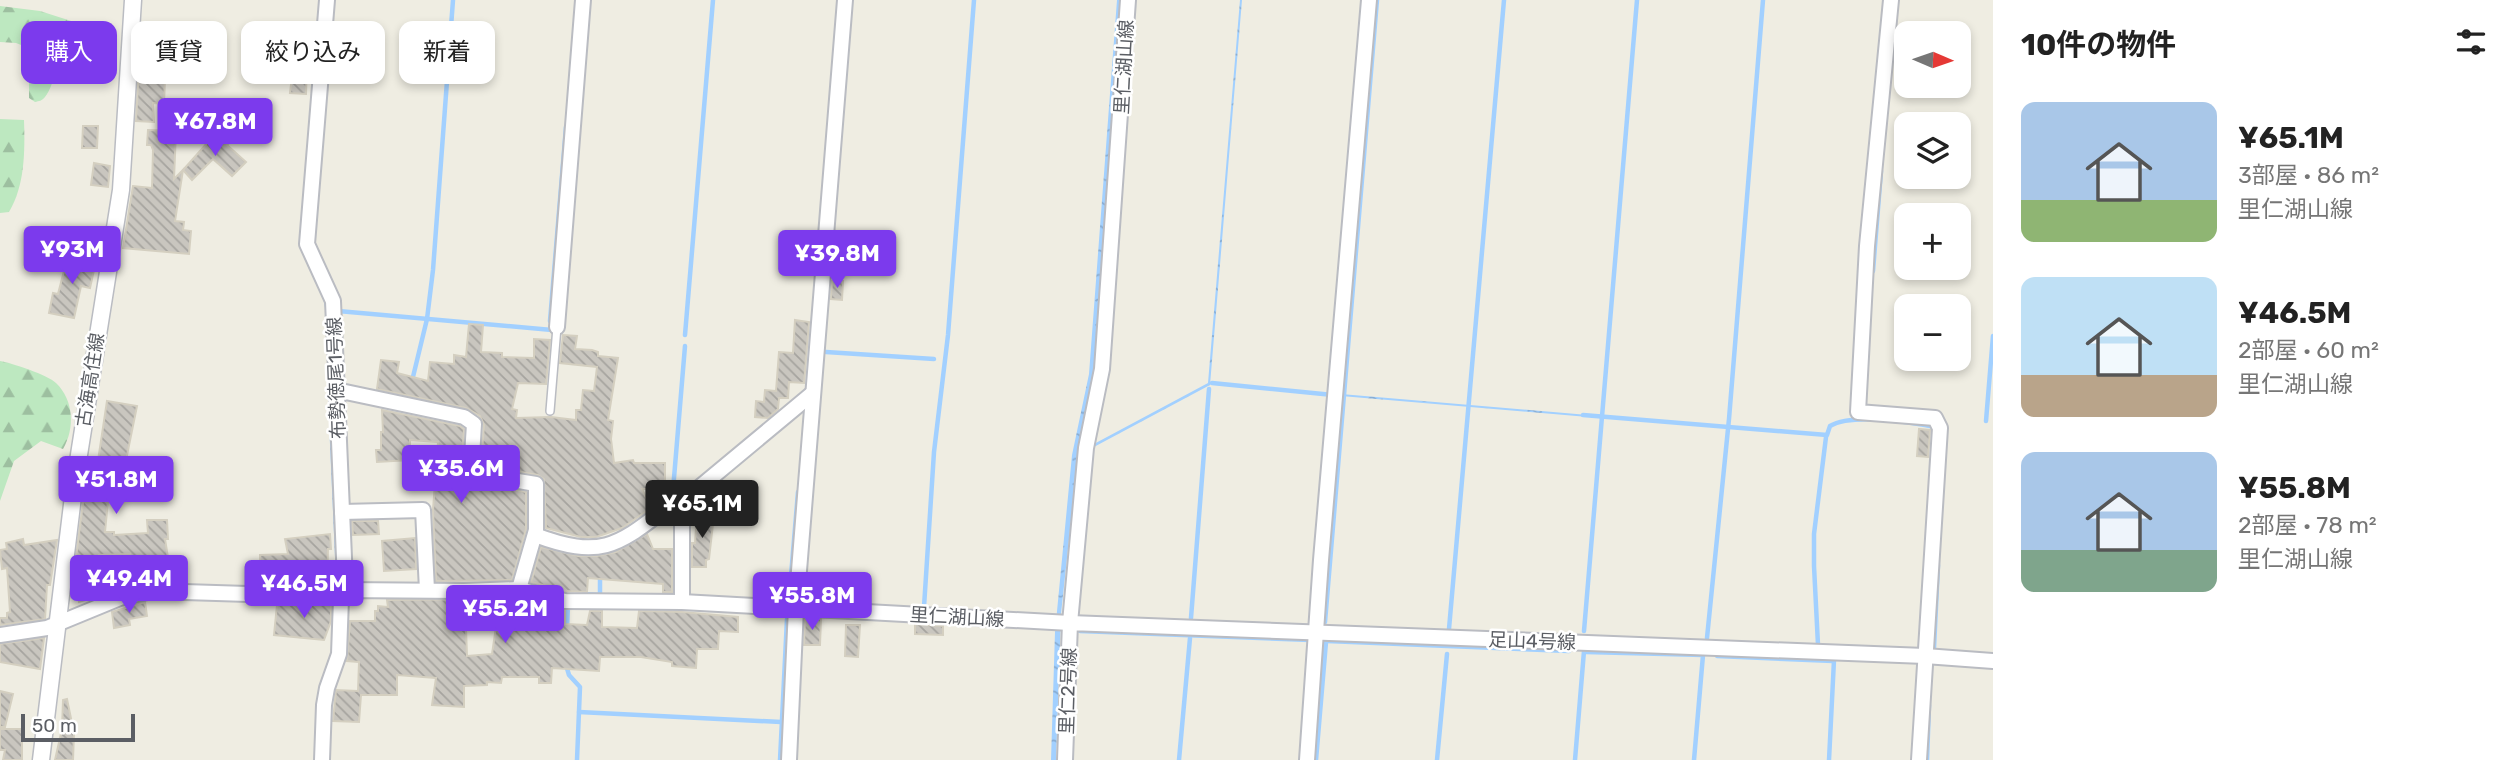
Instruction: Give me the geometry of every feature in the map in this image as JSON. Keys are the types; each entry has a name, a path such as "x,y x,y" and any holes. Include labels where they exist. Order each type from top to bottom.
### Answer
{"street":[{"name":"古海高住線","path":"41,760 75,480 121,190 134,0"},
{"name":"布勢徳尾1号線","path":"322,760 324,705 339,654 342,590 345,582 333,301 307,244 327,0"},
{"path":"557,327 583,0"},
{"path":"789,760 796,608 845,0"},
{"name":"里仁湖山線","path":"0,635 47,628 120,598 152,591 279,595 342,590 519,589 565,601 682,602 1070,623 1086,449 1102,369 1128,0"},
{"path":"1307,760 1318,633 1321,560 1369,0"},
{"path":"1891,0 1867,246 1858,412 1935,418 1940,428 1919,760"},
{"path":"336,390 464,417 474,424 471,472 536,484 535,536 519,589"},
{"path":"682,502 813,393"},
{"path":"535,536 573,546 605,547 626,537 677,500 682,502"},
{"path":"682,502 682,602"},
{"path":"342,512 423,510 427,590"},
{"name":"足山4号線","path":"1070,623 1925,656 1993,661"},
{"name":"里仁2号線","path":"1065,760 1070,623"}],"lane":[{"path":"550,411 557,327"}],"green space":[{"path":"0,6 40,11 71,21 21,21 21,45 0,42"},
{"path":"29,84 52,84 40,101 35,102 29,98"},
{"path":"0,119 24,120 24,144 18,191 9,212 0,213"},
{"path":"0,361 38,373 56,383 69,406 71,424 63,449 41,441 14,461 0,501"}],"water":[{"path":"1117,0 1122,0 1094,376 1078,455 1061,614 1056,760 1051,760 1055,632 1072,455 1089,374"},
{"path":"1240,0 1210,385 1092,448 1092,445 1208,383"},
{"path":"303,248 324,292 330,317 338,580 329,422 327,318 322,292 308,267"},
{"path":"1341,396 1588,415 1588,417"}],"building":[{"path":"138,84 165,84 164,104 153,103 154,122 136,121"},
{"path":"291,84 306,84 306,94 290,93"},
{"path":"83,126 98,126 97,148 82,148"},
{"path":"148,130 176,131 174,179 183,170 175,221 184,222 183,230 191,231 189,254 123,248 133,186 152,188 153,150 151,145 147,145"},
{"path":"217,132 246,162 232,176 213,159 192,180 183,170"},
{"path":"94,163 110,166 108,187 91,185"},
{"path":"74,256 96,261 90,288 81,286 74,318 49,313 53,293 58,294 66,263 72,263"},
{"path":"832,281 843,281 842,300 831,299"},
{"path":"795,320 809,322 804,383 789,382 788,398 779,398 778,409 768,418 755,417 756,401 764,402 765,390 776,391 779,352 793,353"},
{"path":"469,324 483,325 481,352 502,353 502,357 534,358 534,339 550,340 546,384 518,383 512,409 517,410 516,418 551,417 576,420 576,410 581,410 583,390 594,391 597,367 560,363 563,335 577,336 575,349 592,350 598,352 598,356 618,358 608,420 613,421 611,439 614,463 633,460 634,463 665,463 665,484 659,484 659,489 642,489 651,508 622,528 596,537 581,537 546,528 544,479 538,475 481,465 484,425 480,416 466,408 377,389 381,360 399,362 397,373 428,381 430,362 454,364 454,355 466,357"},
{"path":"107,401 137,406 122,480 126,488 108,501 105,532 114,532 114,535 148,533 147,520 167,520 168,539 165,539 169,581 136,585 130,554 99,555 107,593 79,602 74,573 84,495 101,497 90,477 96,474"},
{"path":"382,410 460,426 464,429 461,472 465,480 526,492 526,529 512,580 436,581 433,510 438,442 410,440 410,460 377,462 376,450 381,450 383,432"},
{"path":"1919,429 1930,430 1928,457 1917,456"},
{"path":"697,514 714,515 706,567 692,567 692,543 695,543"},
{"path":"352,521 378,521 379,534 353,535"},
{"path":"330,534 327,582 261,585 260,555 288,554 285,539"},
{"path":"647,534 653,549 672,549 672,592 663,592 663,584 588,578 587,592 566,591 531,582 541,547 578,556 597,556 616,552"},
{"path":"415,538 416,569 384,571 382,541"},
{"path":"23,539 24,545 57,540 50,585 47,585 45,619 0,625 0,618 7,618 7,613 10,612 7,568 2,569 0,550 7,549 6,543"},
{"path":"518,599 565,611 565,624 587,625 590,611 602,611 602,627 637,628 639,611 738,617 738,632 719,631 718,649 697,649 696,668 672,666 672,662 641,657 600,657 599,671 552,668 551,683 539,683 539,677 502,677 501,683 487,682 487,685 464,686 464,707 432,705 436,678 397,675 397,695 361,695 359,722 333,721 336,690 358,691 359,662 347,661 350,621 375,621 375,611 378,611 378,606 388,607 387,600","holes":["496,627 492,654 467,656 466,628"]},
{"path":"331,600 331,621 324,640 274,635 277,605"},
{"path":"145,602 147,616 129,619 130,625 114,628 112,612"},
{"path":"805,618 821,619 820,645 804,645"},
{"path":"915,624 943,626 943,635 915,634"},
{"path":"846,625 860,625 858,657 845,656"},
{"path":"44,638 40,669 0,662 0,644"},
{"path":"0,691 13,694 5,727 0,727"},
{"path":"67,699 74,733 73,760 55,760 62,729 63,700"},
{"path":"0,729 22,729 22,760 3,760 5,750 0,750"}],"waterway":[{"path":"412,381 427,319 433,270 453,0"},
{"path":"685,335 713,0"},
{"path":"924,607 934,452 948,335 974,0"},
{"path":"1325,622 1377,0"},
{"path":"1449,629 1504,0"},
{"path":"1584,631 1637,0"},
{"path":"1707,638 1729,419 1763,0"},
{"path":"550,321 566,127"},
{"path":"1873,271 1881,171"},
{"path":"338,311 552,330"},
{"path":"1986,421 1993,336"},
{"path":"673,490 685,346"},
{"path":"826,352 934,359"},
{"path":"1212,383 1333,395"},
{"path":"1191,618 1209,389"},
{"path":"1583,415 1827,435 1830,426 1852,420 1881,420 1935,427"},
{"path":"1818,645 1814,534 1826,437"},
{"path":"789,600 798,492"},
{"path":"607,556 627,544"},
{"path":"1934,648 1938,565"},
{"path":"584,594 600,595 600,573"},
{"path":"567,628 568,606"},
{"path":"780,760 787,619"},
{"path":"1080,631 1310,640"},
{"path":"1179,760 1190,638"},
{"path":"1327,641 1569,651"},
{"path":"1316,760 1326,642"},
{"path":"1575,760 1584,651"},
{"path":"1586,652 1703,655 1694,760"},
{"path":"1437,760 1447,654"},
{"path":"1717,656 1833,661"},
{"path":"1829,760 1834,660"},
{"path":"566,665 569,675 580,687 577,760"},
{"path":"1927,760 1929,705"},
{"path":"579,712 781,722"}]}
